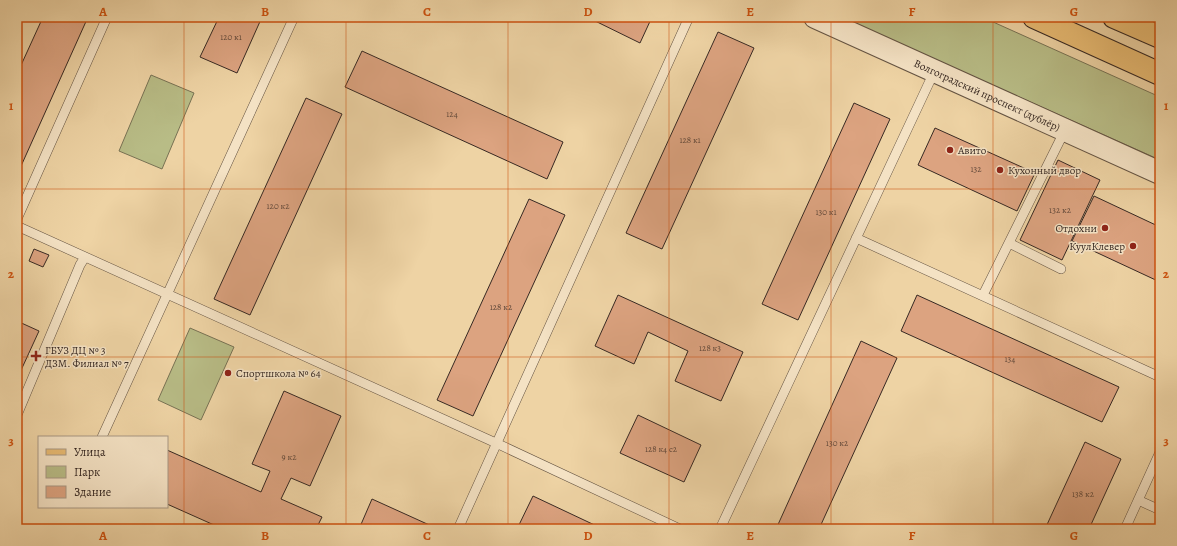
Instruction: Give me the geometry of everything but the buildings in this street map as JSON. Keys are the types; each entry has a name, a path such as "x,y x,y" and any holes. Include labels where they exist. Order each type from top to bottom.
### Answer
{"main road":[{"path":"1034,17 1160,74"},
{"path":"1114,17 1160,37"}],"street":[{"name":"Волгоградский проспект (дублёр)","path":"815,17 1160,173"}],"lane":[{"path":"17,219 107,17"},
{"path":"102,436 166,294 294,17"},
{"path":"458,529 689,17"},
{"path":"720,529 935,70"},
{"path":"983,295 1065,130"},
{"path":"17,226 496,443 680,529"},
{"path":"856,238 1160,377"},
{"path":"1009,243 1061,269"},
{"path":"17,415 80,265 85,257"},
{"path":"1125,529 1160,452"},
{"path":"1138,500 1160,510"}],"green space":[{"path":"840,17 982,17 1160,97 1160,160"},
{"path":"151,75 194,93 162,169 119,151"},
{"path":"190,328 234,347 201,420 158,400"}],"place":[{"name":"Авито","path":"950,150"},
{"name":"Кухонный двор","path":"1000,170"},
{"name":"Отдохни","path":"1105,228"},
{"name":"КуулКлевер","path":"1133,246"},
{"name":"ГБУЗ ДЦ № 3 ДЗМ. Филиал № 7","path":"36,356"},
{"name":"Спортшкола № 64","path":"228,373"}]}
